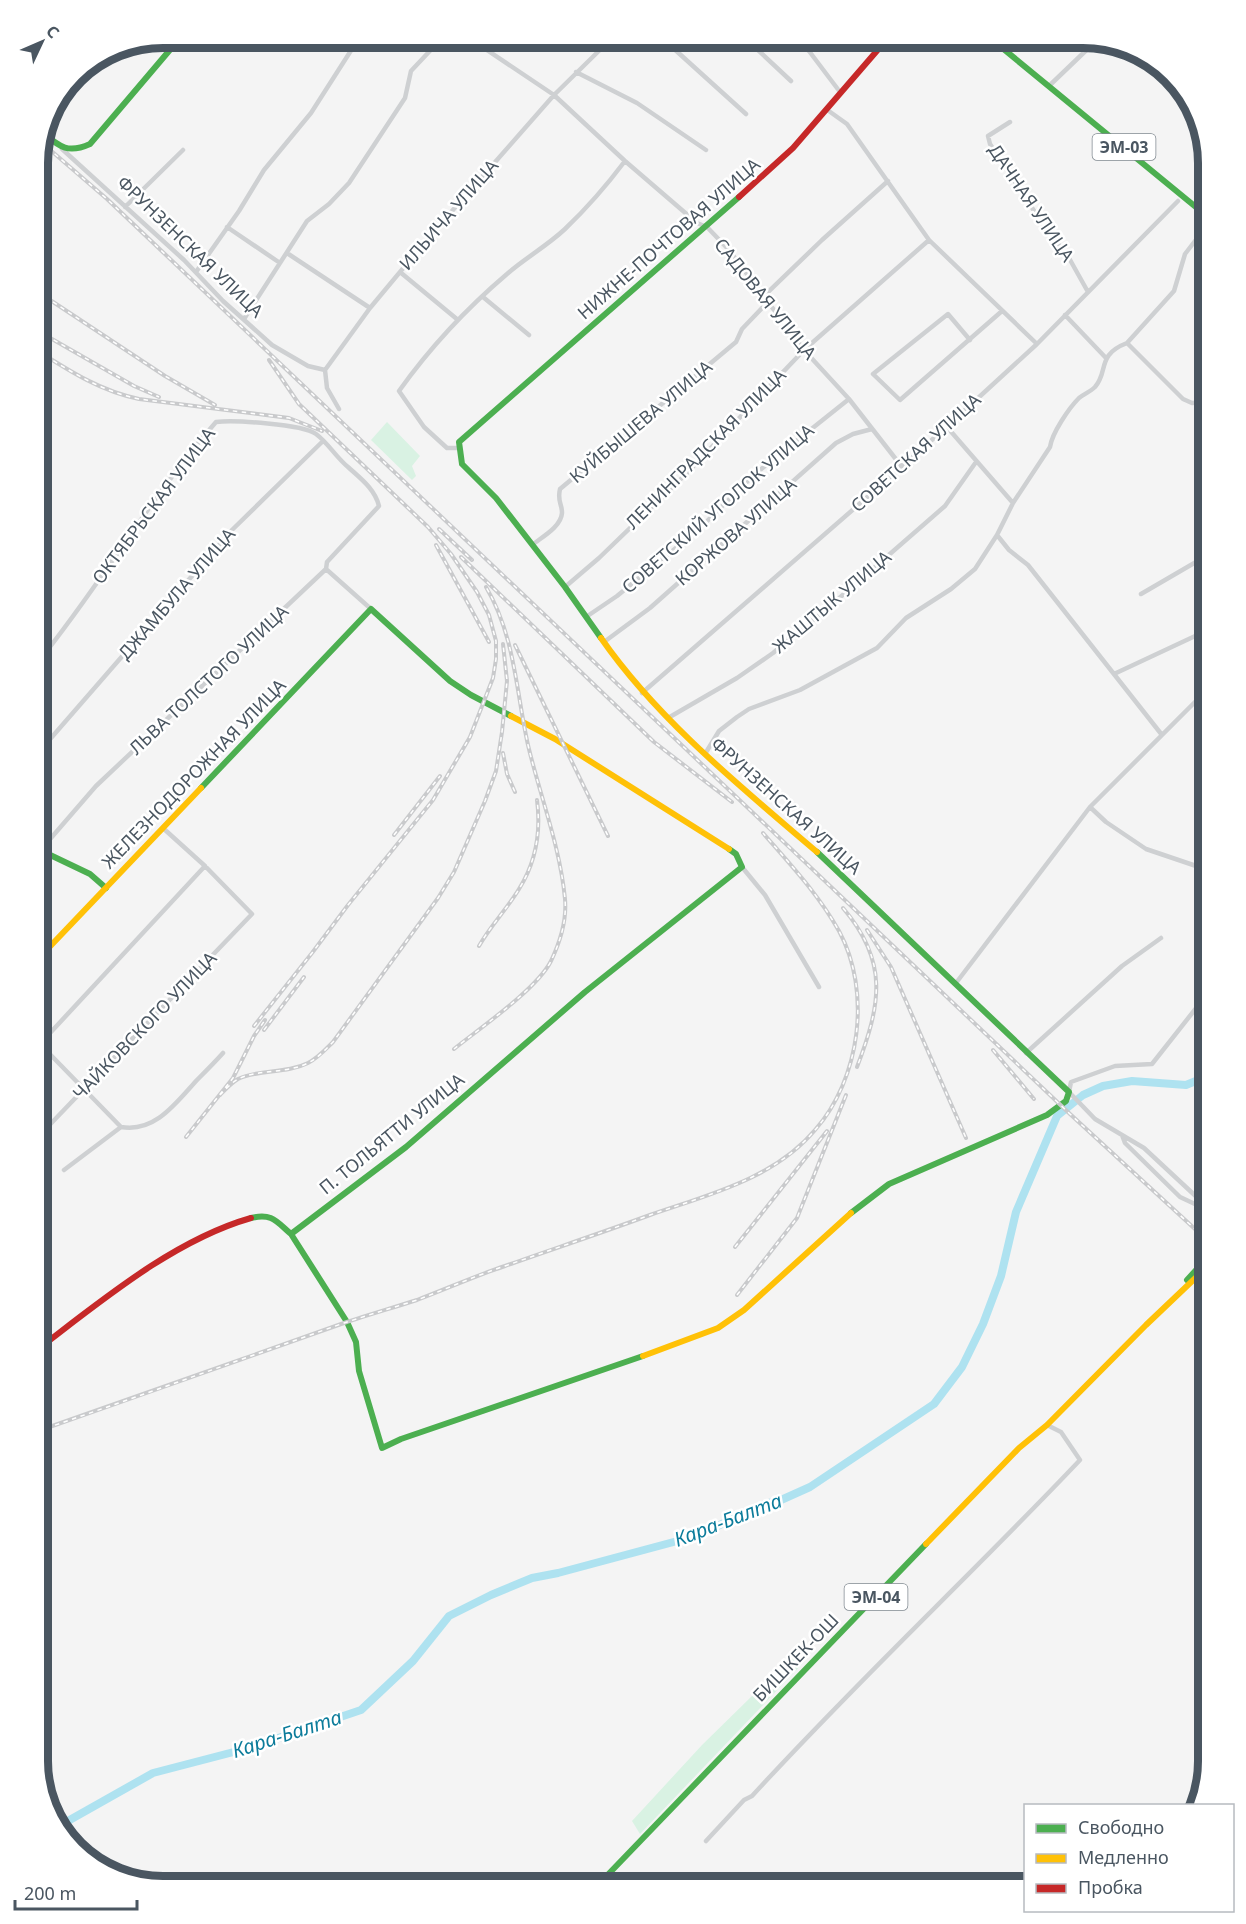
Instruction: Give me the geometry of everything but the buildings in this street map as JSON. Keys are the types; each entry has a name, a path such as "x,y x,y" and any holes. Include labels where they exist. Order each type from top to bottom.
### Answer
{"main road":[{"path":"62,149 77,150 90,144 172,48"},
{"name":"НИЖНЕ-ПОЧТОВАЯ УЛИЦА","path":"458,448 459,442 706,227 793,148 879,48"},
{"name":"ЭМ-03","path":"1003,48 1050,85 1181,199 1198,208"},
{"name":"ФРУНЗЕНСКАЯ УЛИЦА","path":"50,140 62,149"},
{"name":"ФРУНЗЕНСКАЯ УЛИЦА","path":"458,448 462,464 496,498 565,587 622,669 642,693 705,754 819,854 957,982 1026,1053 1069,1092"},
{"path":"371,609 450,681 471,695 555,739 723,844 736,854 742,867"},
{"name":"ЖЕЛЕЗНОДОРОЖНАЯ УЛИЦА","path":"48,949 371,609"},
{"path":"48,854 90,874 106,888"},
{"name":"П. ТОЛЬЯТТИ УЛИЦА","path":"291,1234 406,1147 585,992 742,867"},
{"path":"48,1341 114,1291 169,1255 235,1223 263,1215 273,1218 291,1234 347,1322 356,1342 359,1371 382,1448 718,1328 744,1310 844,1218 889,1185 1047,1115 1066,1101 1069,1092"},
{"name":"БИШКЕК-ОШ","path":"607,1876 1013,1455 1047,1425 1198,1269"},
{"name":"БИШКЕК-ОШ","path":"1146,1325 1198,1276"}],"street":[{"path":"196,272 264,170 311,113 353,48"},
{"path":"244,319 307,221 329,204 349,183 405,98 411,71 433,48"},
{"name":"САДОВАЯ УЛИЦА","path":"485,48 554,95 625,161 697,222 706,227 729,250 804,350 849,399 902,467"},
{"name":"ИЛЬИЧА УЛИЦА","path":"325,370 370,308 400,272 554,95 601,48"},
{"path":"673,48 746,114"},
{"path":"756,48 791,81"},
{"path":"806,48 840,92"},
{"path":"1050,85 1089,48"},
{"path":"576,72 637,103 706,150"},
{"path":"826,109 847,124 929,240 1037,344"},
{"name":"ДАЧНАЯ УЛИЦА","path":"1010,122 988,136 990,144 1044,226 1069,258 1088,292"},
{"name":"ФРУНЗЕНСКАЯ УЛИЦА","path":"62,149 272,345 308,366 325,370"},
{"path":"125,207 183,150"},
{"path":"458,448 447,448 424,427 399,392 412,373 458,320 507,274 564,230 625,161"},
{"path":"763,297 888,181"},
{"name":"СОВЕТСКАЯ УЛИЦА","path":"642,693 947,427 1037,344 1181,199"},
{"path":"227,228 280,263"},
{"path":"705,754 719,731 749,709 800,690 878,648 906,618 951,589 975,569 997,535 1013,503 1050,447 1051,437 1078,399 1096,386 1106,358 1118,346 1127,343 1174,291 1185,254 1198,238"},
{"name":"ЛЕНИНГРАДСКАЯ УЛИЦА","path":"565,587 599,558 686,474 804,350 929,240"},
{"path":"287,253 370,308"},
{"path":"400,272 458,320"},
{"path":"483,297 529,335"},
{"name":"КУЙБЫШЕВА УЛИЦА","path":"532,545 559,520 562,512 558,498 560,489 736,342 742,329 767,303"},
{"path":"970,340 948,314 873,374 900,400 970,340 1002,311"},
{"path":"1065,315 1106,358"},
{"path":"1127,343 1183,399 1192,403 1198,402"},
{"path":"325,370 327,388 339,409"},
{"name":"СОВЕТСКИЙ УГОЛОК УЛИЦА","path":"586,617 617,596 698,530 756,474 849,399"},
{"name":"ОКТЯБРЬСКАЯ УЛИЦА","path":"48,650 192,449 216,422 230,420 306,429 314,432 343,463 366,483 378,499 379,506"},
{"path":"947,427 1013,503"},
{"name":"КОРЖОВА УЛИЦА","path":"604,642 650,608 836,443 854,434 872,429"},
{"name":"ДЖАМБУЛА УЛИЦА","path":"48,742 232,530 323,441"},
{"name":"ЖАШТЫК УЛИЦА","path":"668,718 737,678 773,653 829,607 945,506 976,462"},
{"name":"ЛЬВА ТОЛСТОГО УЛИЦА","path":"48,842 96,786 326,569 327,562 379,506"},
{"path":"997,535 1009,550 1028,565 1162,735"},
{"path":"1141,594 1198,561"},
{"path":"326,569 371,609"},
{"path":"1114,674 1198,635"},
{"path":"957,982 1090,807 1198,700"},
{"path":"1090,807 1106,822 1146,849 1198,866"},
{"path":"48,1035 205,866 164,829"},
{"name":"ЧАЙКОВСКОГО УЛИЦА","path":"48,1127 252,914 205,866"},
{"path":"742,867 765,895 819,987"},
{"path":"1026,1053 1122,966 1161,938"},
{"path":"1069,1092 1071,1082 1115,1066 1152,1064 1198,1007"},
{"path":"48,1053 86,1089 121,1127 131,1129 146,1126 179,1102 224,1053"},
{"name":"ФРУНЗЕНСКАЯ УЛИЦА","path":"1069,1092 1095,1119 1144,1148 1198,1198"},
{"path":"64,1170 121,1127"},
{"path":"1122,1135 1125,1143 1180,1197 1198,1204"},
{"path":"706,1841 744,1800 753,1796 812,1731 1080,1460 1061,1432 1047,1425"}],"green space":[{"path":"387,422 420,456 412,466 416,476 412,480 371,440"},
{"path":"796,1653 805,1661 640,1834 632,1821 702,1745"}],"waterway":[{"name":"Кара-Балта","path":"65,1822 153,1773 249,1748 361,1710 413,1661 449,1616 491,1595 532,1578 696,1536 765,1504 781,1500 810,1487 934,1404 962,1367 983,1324 1001,1276 1016,1212 1057,1116 1083,1095 1103,1086 1132,1081 1186,1085 1198,1080"}],"railway":[{"path":"49,149 107,199 1070,1114 1198,1232"},
{"path":"48,299 165,376 215,405"},
{"path":"48,337 134,386 159,397"},
{"path":"48,357 87,380 125,396 289,418 322,431"},
{"path":"254,1026 433,800 470,737 493,678 496,659 496,641 489,615 477,592 451,554 428,527 299,404 269,360"},
{"path":"439,529 472,560"},
{"path":"436,545 489,642"},
{"path":"461,557 654,742 732,802"},
{"path":"454,1049 507,1008 544,972 557,946 565,915 559,860 528,745 509,644 496,606 486,587"},
{"path":"220,1095 238,1079 300,1066 321,1054 333,1042 438,898 454,872 496,771 507,681 503,644"},
{"path":"515,645 608,836"},
{"path":"503,753 507,774 515,792"},
{"path":"394,835 440,776"},
{"path":"479,946 514,896 530,868 538,835 537,800"},
{"path":"48,1427 344,1323 417,1300 494,1270 716,1192 760,1173 798,1147 815,1130 830,1109 851,1061 858,1007 856,981 849,955 831,918 804,880 763,833"},
{"path":"843,908 858,928 868,947 874,965 876,984 871,1023 857,1067"},
{"path":"867,930 891,967 966,1138"},
{"path":"264,1030 304,977"},
{"path":"186,1137 233,1078 254,1036 265,1020"},
{"path":"993,1050 1034,1099"},
{"path":"737,1295 797,1218 846,1095"},
{"path":"735,1247 827,1131"}],"traffic: fast":[{"path":"50,139 70,149 90,144 172,48"},
{"path":"1002,48 1198,209"},
{"path":"601,638 496,498 462,464 459,442 739,197"},
{"path":"201,788 371,609 450,681 511,716"},
{"path":"251,1218 269,1217 291,1234 406,1147 585,992 742,867 736,854 729,849"},
{"path":"817,852 1069,1092 1066,1101 1047,1115 889,1184 851,1213"},
{"path":"48,854 90,874 106,888"},
{"path":"291,1234 347,1322 356,1342 359,1371 382,1448 401,1439 643,1356"},
{"path":"1187,1280 1198,1268"},
{"path":"607,1876 926,1544"}],"traffic: slow":[{"path":"601,638 648,697 674,725 817,852"},
{"path":"511,716 555,739 729,849"},
{"path":"48,949 201,788"},
{"path":"643,1356 718,1328 744,1310 851,1213"},
{"path":"926,1544 1019,1448 1047,1425 1198,1276"}],"traffic: jam":[{"path":"739,197 793,148 879,48"},
{"path":"48,1341 113,1292 166,1256 222,1228 251,1218"}]}
